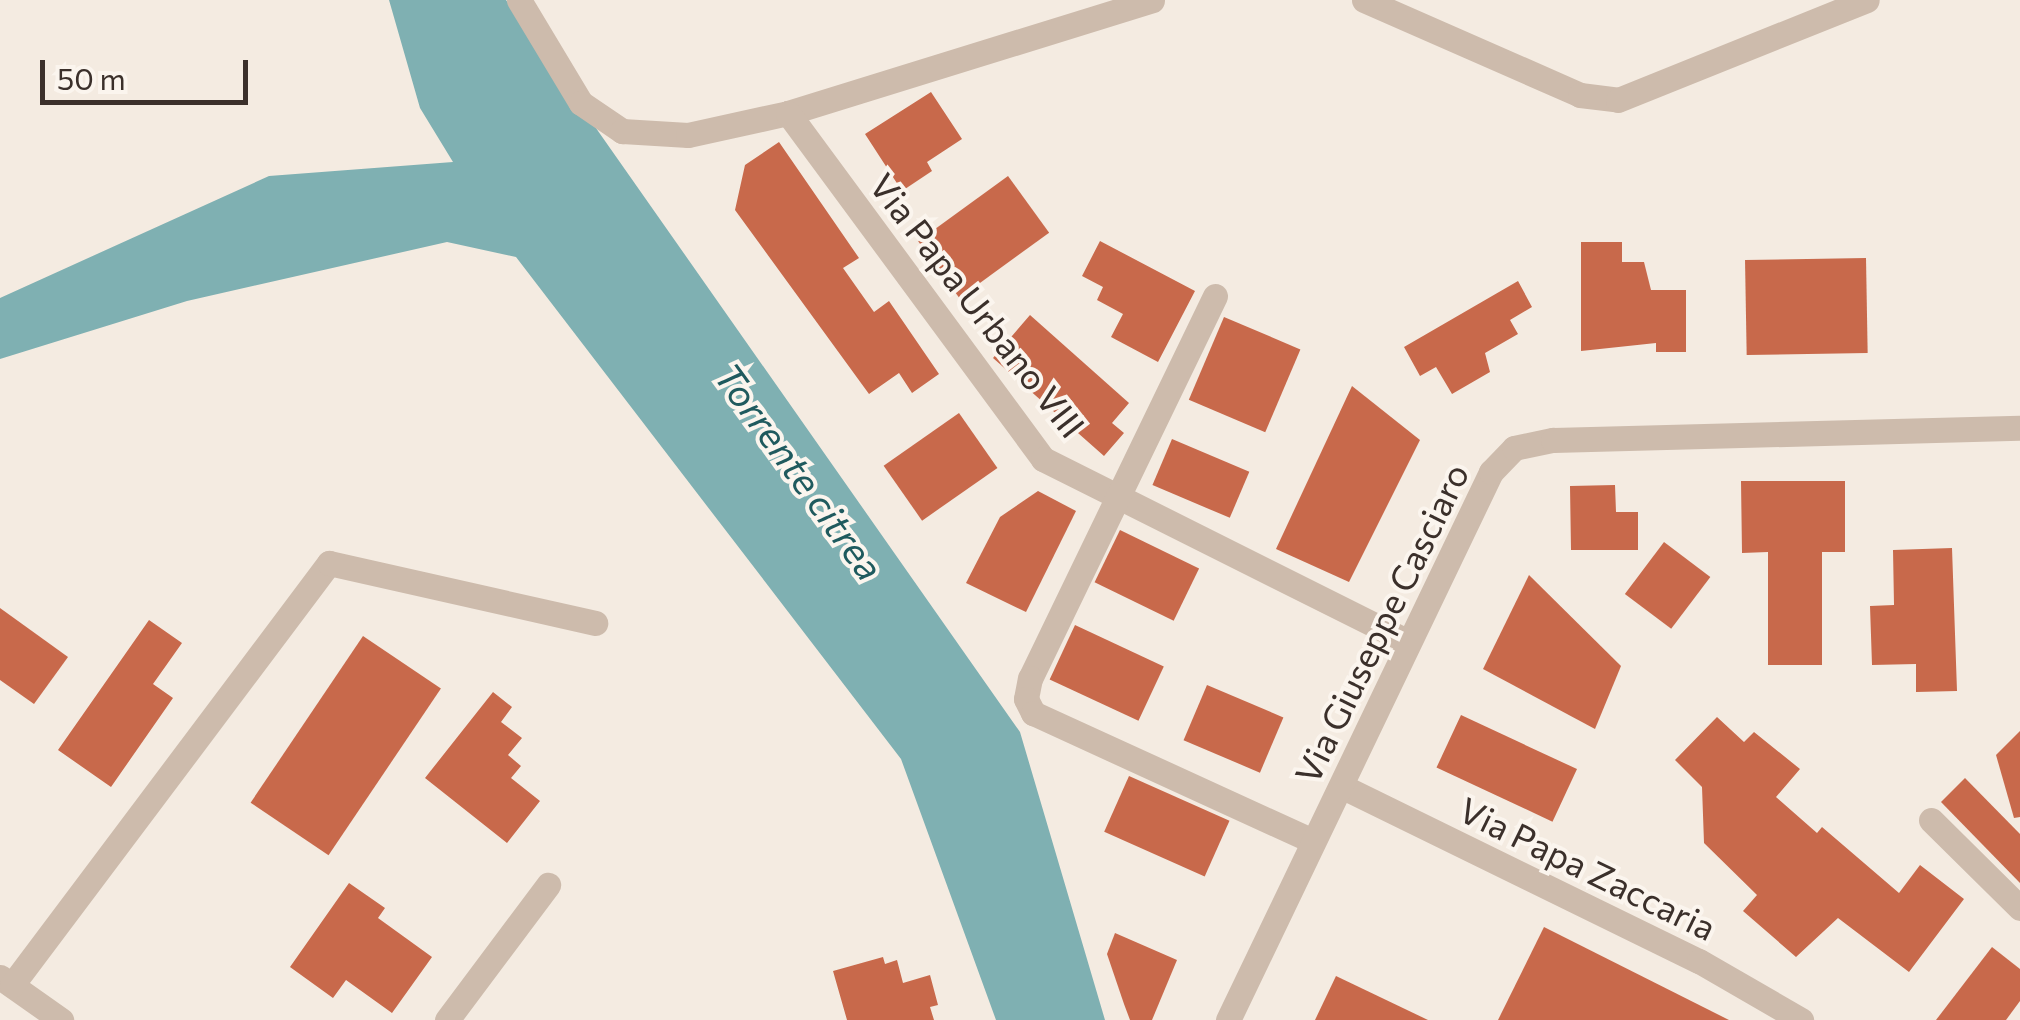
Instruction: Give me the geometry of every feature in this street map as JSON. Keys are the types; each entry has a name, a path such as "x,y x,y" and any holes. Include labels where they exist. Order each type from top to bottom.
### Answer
{"street":[{"path":"519,0 581,102 622,130 688,134 788,113 1107,6 1152,0"},
{"path":"1364,0 1580,95 1618,100 1867,0"},
{"name":"Via Papa Urbano VIII","path":"788,113 1043,459 1408,642"},
{"path":"1215,296 1030,678 1026,700 1033,713 1313,842"},
{"name":"Via Giuseppe Casciaro","path":"1228,1020 1491,472 1514,448 1553,440 2020,428"},
{"path":"61,1020 6,981 329,563 596,624"},
{"name":"Via Papa Zaccaria","path":"1341,786 1699,961 1801,1020"},
{"path":"1931,820 2020,908"},
{"path":"447,1020 548,885"}],"water":[{"name":"Torrente citrea","path":"389,0 506,0 1020,732 1105,1020 996,1020 901,759 516,257 447,242 187,301 0,359 0,298 269,176 453,162 420,108"}],"building":[{"path":"931,92 962,139 927,162 932,171 902,191 865,134"},
{"path":"779,142 859,258 843,268 874,312 889,301 939,374 912,393 899,373 869,394 735,210 745,165"},
{"path":"1008,176 1049,233 959,298 918,241"},
{"path":"1100,241 1195,291 1158,362 1111,337 1123,314 1097,300 1103,287 1082,276"},
{"path":"1581,242 1622,242 1622,262 1644,262 1651,290 1686,290 1686,352 1656,352 1656,343 1581,351"},
{"path":"1866,258 1868,353 1747,355 1745,260"},
{"path":"1518,281 1532,307 1510,320 1518,334 1485,353 1490,372 1452,394 1436,367 1420,376 1404,347"},
{"path":"1030,315 1129,403 1112,423 1124,433 1104,456 993,358"},
{"path":"1224,317 1300,349 1265,432 1189,400"},
{"path":"1352,386 1420,440 1349,582 1276,549"},
{"path":"959,413 997,468 922,521 884,466"},
{"path":"1172,439 1249,472 1230,518 1152,485"},
{"path":"1741,481 1845,481 1845,552 1822,552 1822,665 1768,665 1768,552 1742,553"},
{"path":"1615,485 1616,512 1638,512 1638,550 1571,550 1570,486"},
{"path":"1038,491 1076,511 1026,612 966,583 1000,517"},
{"path":"1120,530 1199,569 1174,621 1095,582"},
{"path":"1664,542 1710,577 1671,629 1625,594"},
{"path":"1952,548 1957,691 1916,692 1916,664 1872,665 1870,606 1894,605 1893,550"},
{"path":"1529,575 1621,666 1595,729 1483,669"},
{"path":"0,608 68,657 34,704 0,680"},
{"path":"149,620 182,643 153,684 173,698 111,787 58,750"},
{"path":"1075,625 1164,666 1138,721 1050,679"},
{"path":"363,636 441,689 329,855 251,803"},
{"path":"1207,685 1283,717 1260,773 1184,740"},
{"path":"493,692 512,707 501,722 522,738 508,755 521,766 511,778 540,801 507,843 425,778"},
{"path":"1461,715 1577,769 1552,822 1436,768"},
{"path":"1717,717 1744,742 1754,732 1800,769 1776,797 1817,833 1822,827 1899,893 1920,865 1964,899 1909,972 1838,918 1796,957 1743,911 1757,895 1704,843 1702,787 1675,760"},
{"path":"2020,731 2020,817 2014,818 1996,755"},
{"path":"1129,776 1229,821 1205,876 1104,832"},
{"path":"1965,778 2020,834 2020,883 1941,802"},
{"path":"349,883 385,908 378,918 432,957 392,1013 346,980 333,998 290,967"},
{"path":"1544,927 1729,1020 1498,1020"},
{"path":"1115,933 1177,960 1152,1020 1130,1020 1107,954"},
{"path":"1992,947 2020,969 2020,1001 2006,1020 1936,1020"},
{"path":"883,957 885,964 897,960 903,983 930,975 938,1005 930,1007 934,1020 847,1020 833,971"},
{"path":"1336,976 1428,1020 1315,1020"}]}
